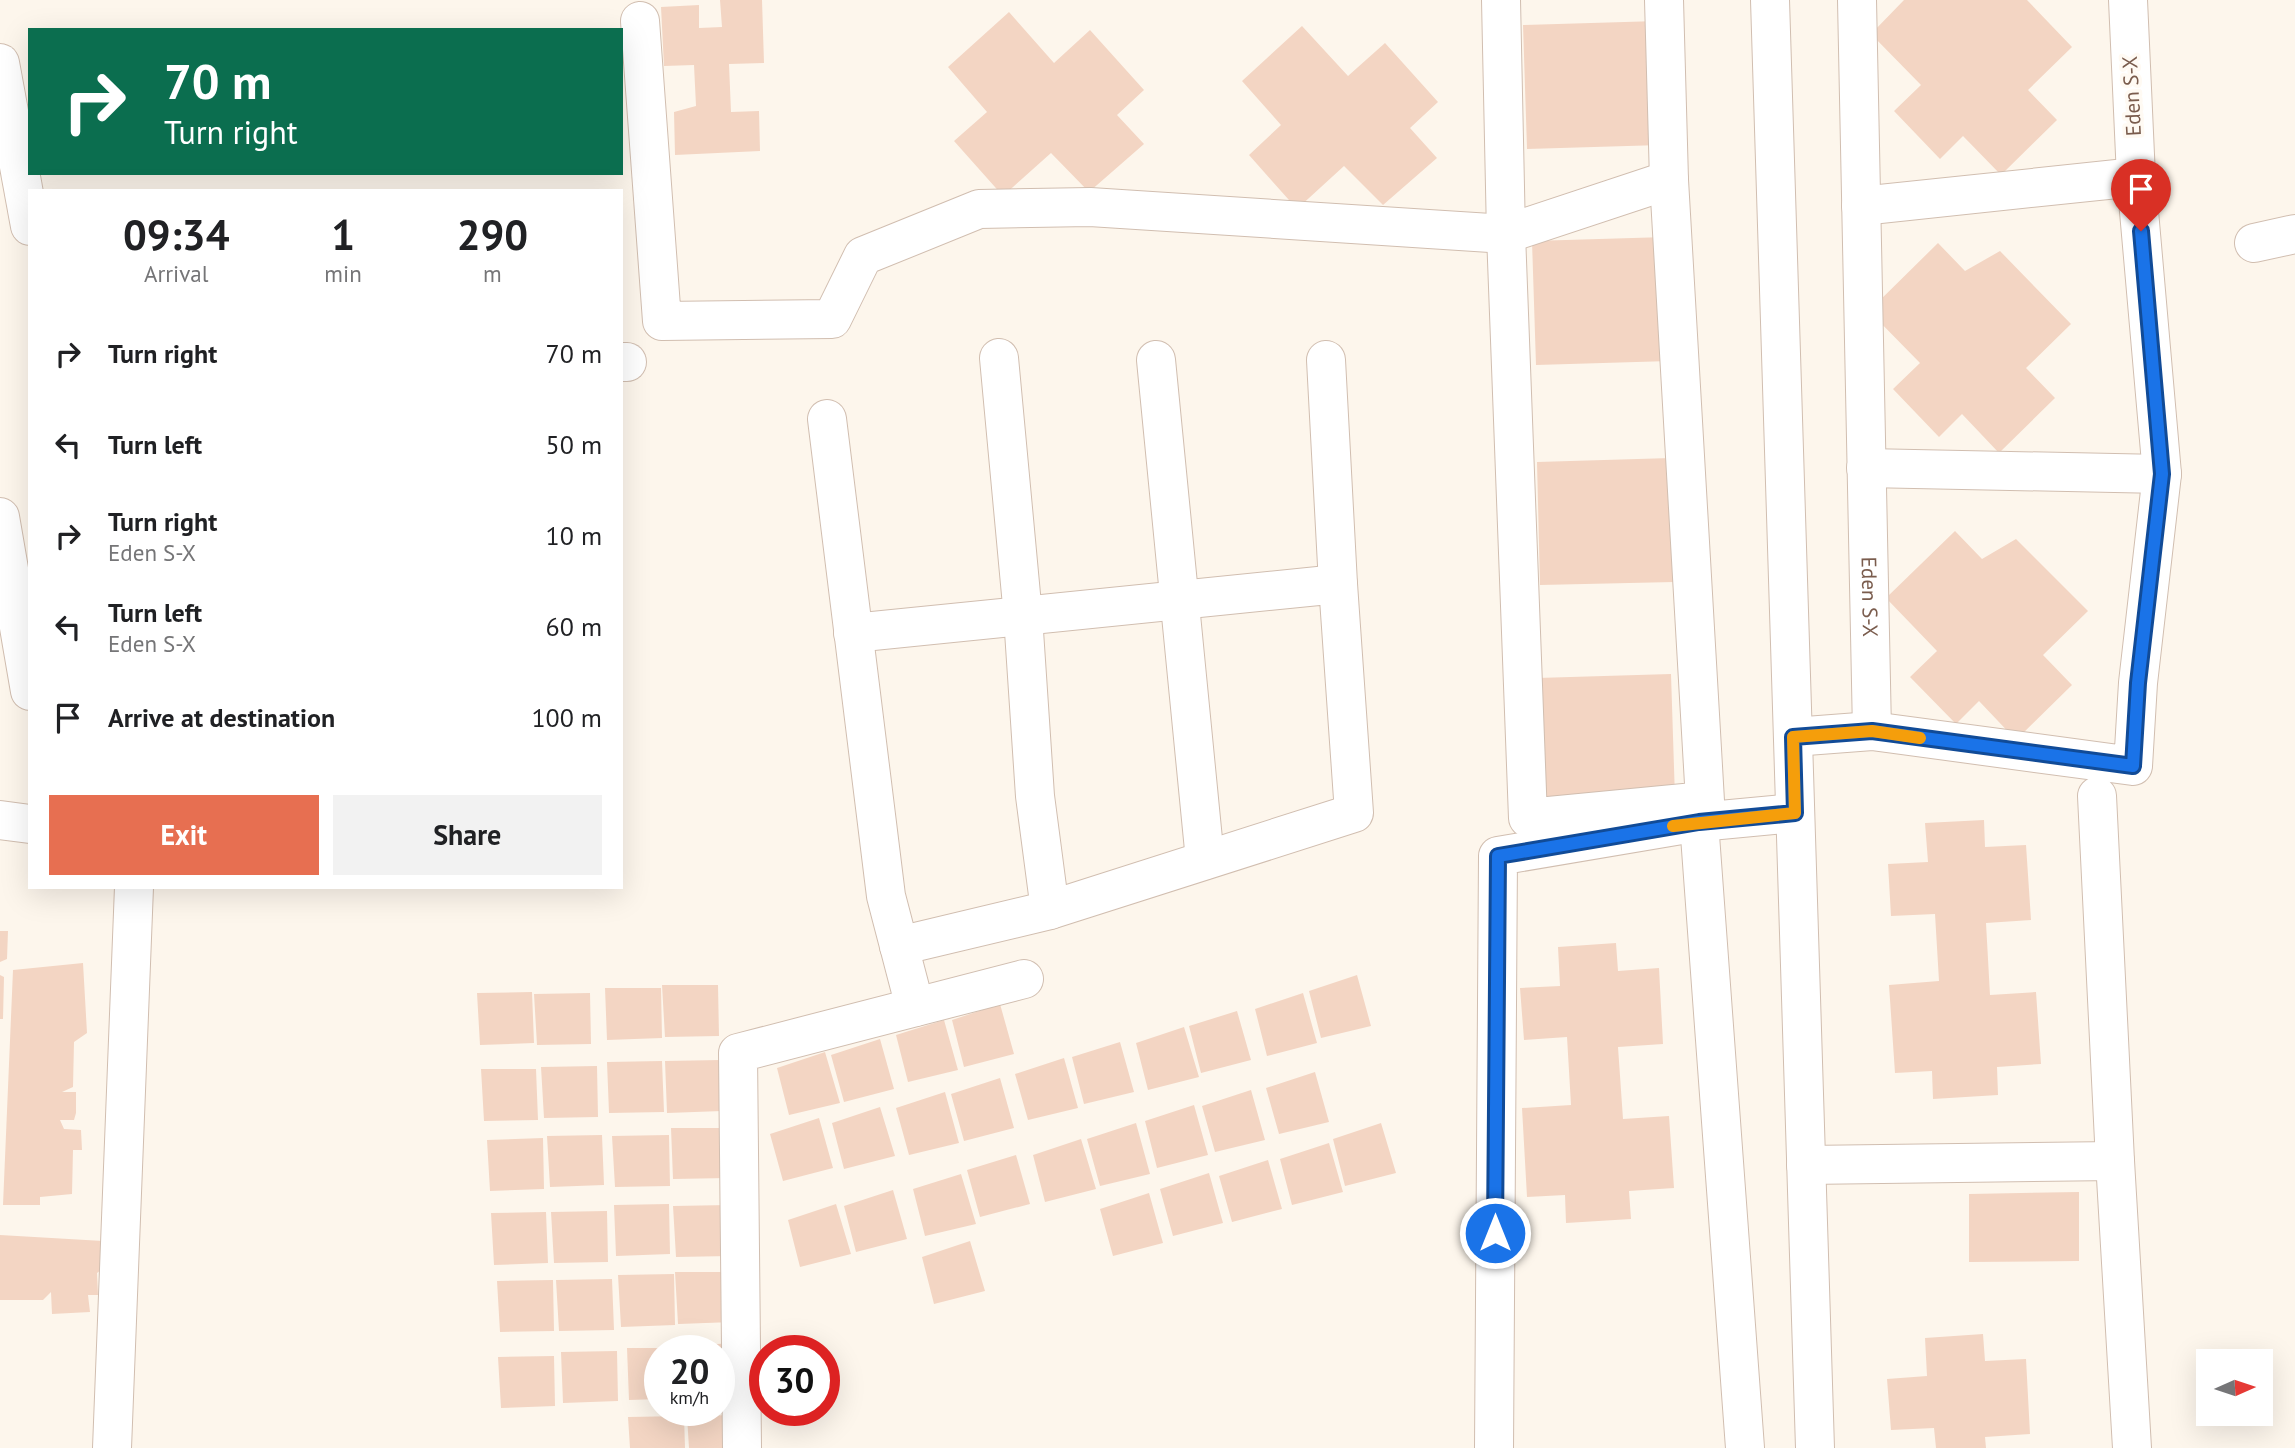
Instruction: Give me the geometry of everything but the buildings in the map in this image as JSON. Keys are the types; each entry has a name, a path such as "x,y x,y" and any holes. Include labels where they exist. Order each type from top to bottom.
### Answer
{"street":[{"path":"1501,0 1506,234 1528,818 1705,801 1669,180 1664,0"},
{"path":"1770,0 1815,1448"},
{"name":"Eden S-X","path":"1857,0 1872,731"},
{"name":"Eden S-X","path":"1793,737 1872,731 2133,766 2138,683 2162,474 2136,177 2128,0"},
{"path":"640,21 662,321 832,319 863,256 979,209 1090,207 1506,234 1669,180"},
{"path":"0,63 28,215"},
{"path":"1861,206 2136,177"},
{"path":"2254,243 2295,234"},
{"path":"999,358 1023,616 1035,796 1050,909"},
{"path":"1156,360 1205,860"},
{"path":"899,946 1050,909 1354,813 1326,360"},
{"path":"827,419 886,896 915,1007"},
{"path":"1867,468 2162,474"},
{"path":"0,517 28,679"},
{"path":"853,633 1338,584"},
{"path":"2097,796 2132,1448"},
{"path":"1494,1448 1498,856 1699,822 1795,813"},
{"path":"0,820 28,824"},
{"path":"1699,822 1745,1448"},
{"path":"112,1448 134,889"},
{"path":"742,1448 738,1053 1024,979"},
{"path":"1806,1165 2115,1161"}],"slow traffic":[{"path":"1673,826 1795,813 1793,737 1872,731 1920,738"}],"route":[{"path":"1495,1233 1498,856 1699,822 1795,813 1793,737 1872,731 2133,766 2138,683 2162,474 2141,231"}]}
